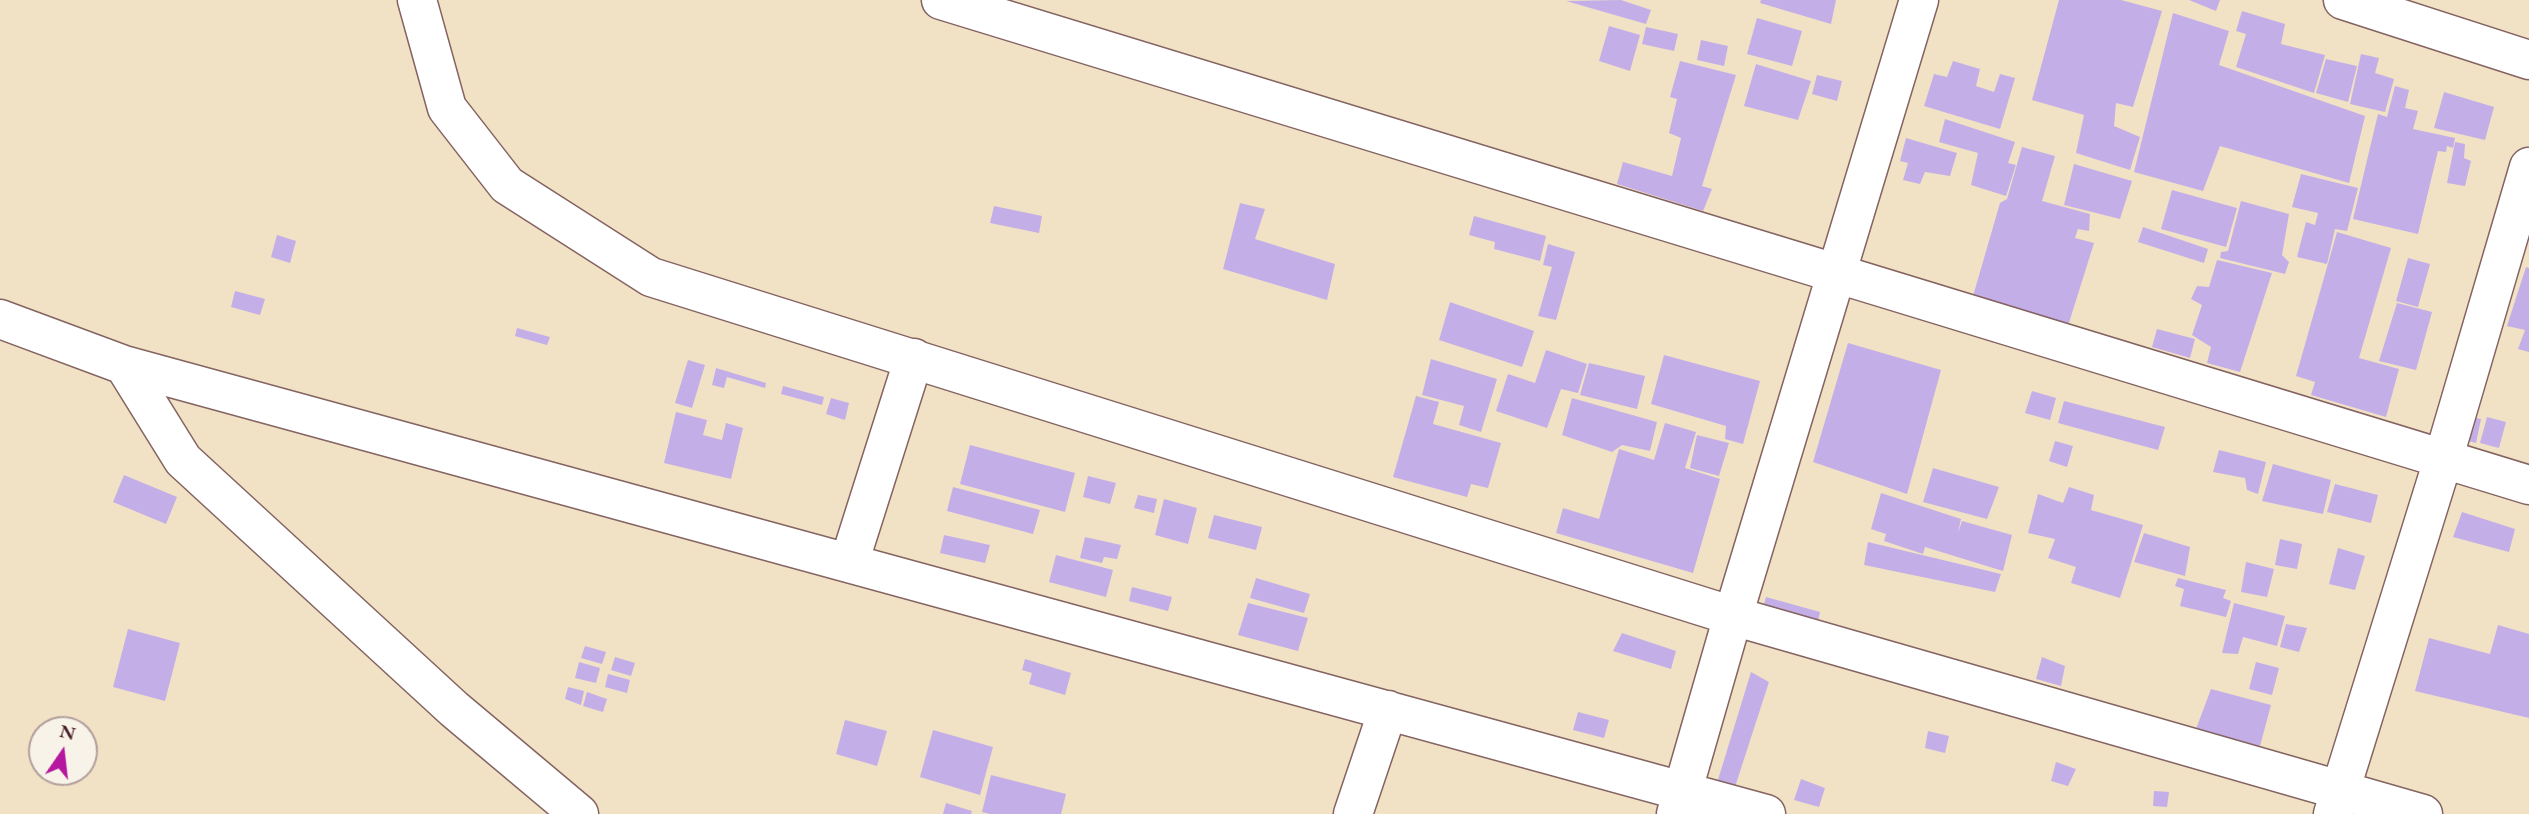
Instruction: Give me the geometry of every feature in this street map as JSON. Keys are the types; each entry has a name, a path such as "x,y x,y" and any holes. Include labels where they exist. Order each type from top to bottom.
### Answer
{"street":[{"path":"416,0 447,108 507,185 651,277 2337,802 2423,814"},
{"path":"941,0 2529,485"},
{"path":"1680,803 1733,616 1919,0"},
{"path":"2343,0 2529,60"},
{"path":"2337,802 2443,460 2529,167"},
{"path":"0,319 124,365 1388,709 1680,803 1766,814"},
{"path":"849,564 914,358"},
{"path":"124,365 183,460 454,709 579,814"},
{"path":"1353,814 1388,709"}],"building":[{"path":"1621,0 1651,10 1646,24 1566,1"},
{"path":"1761,0 1836,0 1831,24 1760,3"},
{"path":"2059,0 2121,0 2162,11 2133,107 2116,103 2114,126 2140,137 2130,170 2076,153 2084,115 2032,100"},
{"path":"2189,0 2220,0 2216,11"},
{"path":"2242,11 2285,24 2281,44 2325,55 2314,93 2236,67 2246,34 2236,31"},
{"path":"2173,13 2229,31 2219,65 2365,116 2349,183 2220,146 2203,191 2134,172"},
{"path":"1757,18 1802,31 1792,66 1747,54"},
{"path":"1609,26 1640,35 1630,71 1599,61"},
{"path":"1646,27 1678,34 1674,51 1642,44"},
{"path":"1701,40 1728,46 1724,66 1697,60"},
{"path":"2361,54 2379,58 2375,73 2394,79 2385,112 2350,104"},
{"path":"2326,59 2357,66 2348,102 2316,93"},
{"path":"1680,61 1736,75 1702,186 1712,189 1703,211 1617,184 1623,162 1672,176 1681,138 1669,133 1677,99 1670,97"},
{"path":"1953,61 1980,69 1976,86 1994,92 2000,74 2015,78 2000,129 1924,106 1934,74 1947,77"},
{"path":"1756,64 1811,81 1798,120 1744,106"},
{"path":"1817,75 1842,81 1837,101 1812,94"},
{"path":"2395,86 2409,90 2405,108 2418,111 2413,129 2455,138 2453,148 2447,146 2446,152 2438,151 2418,234 2353,219 2378,114 2387,117"},
{"path":"2444,92 2494,107 2485,140 2434,128"},
{"path":"1945,119 2015,142 2008,163 2016,165 2006,196 1971,185 1978,153 1939,142"},
{"path":"1906,138 1957,153 1950,176 1925,172 1920,184 1903,180 1908,163 1900,161"},
{"path":"2455,142 2465,144 2464,158 2471,161 2465,186 2447,183"},
{"path":"2022,147 2055,156 2042,201 2090,214 2089,231 2078,229 2075,238 2094,243 2068,326 1973,296 2000,203 2007,199"},
{"path":"2074,164 2132,181 2120,219 2064,205"},
{"path":"2301,174 2358,188 2347,231 2335,229 2327,264 2297,257 2306,222 2315,225 2318,213 2292,207"},
{"path":"2172,190 2237,208 2226,247 2161,229"},
{"path":"2241,201 2289,214 2282,255 2289,262 2285,274 2220,258 2221,252 2228,251"},
{"path":"1240,203 1265,209 1255,239 1335,264 1327,300 1223,269"},
{"path":"994,206 1042,216 1039,233 990,223"},
{"path":"1474,216 1546,236 1540,261 1494,249 1495,242 1469,235"},
{"path":"2143,227 2208,249 2204,263 2138,242"},
{"path":"2337,232 2391,248 2359,358 2399,369 2386,417 2311,395 2315,382 2296,376"},
{"path":"277,235 296,241 290,263 271,257"},
{"path":"1548,244 1575,252 1556,320 1538,316 1552,267 1543,265"},
{"path":"2408,258 2430,264 2418,307 2396,301"},
{"path":"2217,260 2272,273 2240,372 2207,363 2211,347 2192,335 2202,305 2191,299 2197,286 2209,287"},
{"path":"2526,267 2529,268 2529,352 2518,349 2525,330 2507,326"},
{"path":"235,291 265,299 260,315 231,307"},
{"path":"1450,302 1534,331 1522,367 1439,340"},
{"path":"2397,303 2432,312 2416,370 2379,361"},
{"path":"517,328 550,337 547,345 515,336"},
{"path":"2157,329 2195,339 2190,358 2152,347"},
{"path":"1848,343 1941,370 1907,494 1813,462"},
{"path":"1546,350 1587,364 1578,393 1561,389 1547,428 1496,411 1508,374 1535,383"},
{"path":"1664,355 1760,381 1743,444 1725,439 1726,426 1651,404"},
{"path":"1431,359 1497,379 1481,432 1459,425 1464,406 1422,395"},
{"path":"688,360 705,365 692,408 675,403"},
{"path":"1589,363 1645,376 1637,409 1580,395"},
{"path":"716,368 766,383 765,388 727,377 724,388 712,385"},
{"path":"783,386 824,397 822,405 781,394"},
{"path":"2032,391 2056,398 2050,420 2025,413"},
{"path":"1416,396 1439,402 1433,424 1501,443 1488,488 1471,484 1467,497 1393,477"},
{"path":"831,398 849,403 845,420 826,414"},
{"path":"1572,398 1657,422 1650,451 1622,445 1612,452 1562,435"},
{"path":"2064,401 2165,427 2158,450 2058,423"},
{"path":"676,412 707,420 703,435 722,440 726,423 743,428 731,479 664,463"},
{"path":"2466,416 2481,419 2476,443 2460,439"},
{"path":"2487,417 2506,422 2499,448 2480,443"},
{"path":"1665,423 1696,432 1685,468 1720,479 1693,573 1556,533 1563,508 1599,519 1619,449 1654,460"},
{"path":"1697,435 1729,443 1719,476 1690,468"},
{"path":"2055,441 2073,446 2067,467 2049,461"},
{"path":"970,445 1075,473 1065,512 960,484"},
{"path":"2219,450 2266,462 2258,494 2247,490 2245,478 2213,472"},
{"path":"2273,464 2331,480 2323,514 2262,501"},
{"path":"1933,468 1999,487 1987,519 1923,502"},
{"path":"124,475 177,497 166,524 113,502"},
{"path":"1088,476 1116,483 1110,504 1083,497"},
{"path":"2335,484 2378,495 2371,523 2327,512"},
{"path":"953,487 1040,510 1033,534 947,511"},
{"path":"2069,487 2094,495 2091,510 2143,525 2120,598 2071,583 2076,567 2048,558 2055,539 2028,533 2038,494 2063,503"},
{"path":"1881,493 1961,519 1958,533 1962,521 2012,535 2003,571 1925,547 1923,554 1884,541 1886,534 1871,529"},
{"path":"1138,495 1157,499 1154,513 1134,508"},
{"path":"1164,499 1197,508 1188,544 1155,535"},
{"path":"2462,512 2515,529 2509,552 2453,537"},
{"path":"1214,515 1262,527 1256,550 1208,538"},
{"path":"2144,533 2190,547 2185,576 2134,562"},
{"path":"944,535 990,545 985,563 940,553"},
{"path":"1085,537 1121,545 1117,559 1104,557 1102,563 1080,558"},
{"path":"2280,539 2302,544 2297,569 2275,565"},
{"path":"1868,542 2001,574 1995,592 1864,565"},
{"path":"2338,548 2365,556 2355,590 2329,584"},
{"path":"1056,555 1113,570 1106,597 1049,582"},
{"path":"2246,562 2274,569 2267,597 2241,592"},
{"path":"1256,578 1310,594 1304,613 1250,598"},
{"path":"2178,578 2226,590 2223,598 2231,601 2226,617 2180,606 2184,589 2175,586"},
{"path":"1132,587 1172,597 1168,611 1129,601"},
{"path":"1766,597 1820,612 1816,631 1761,615"},
{"path":"1248,603 1308,618 1298,651 1238,635"},
{"path":"2234,603 2285,616 2277,646 2243,637 2238,654 2222,653"},
{"path":"2286,624 2307,628 2299,652 2280,647"},
{"path":"2498,625 2529,634 2529,718 2415,691 2429,638 2490,654"},
{"path":"128,629 180,643 165,701 113,687"},
{"path":"1622,633 1676,651 1671,669 1613,651"},
{"path":"585,646 606,652 602,664 581,658"},
{"path":"615,657 635,663 631,676 611,670"},
{"path":"2042,657 2065,666 2061,686 2036,679"},
{"path":"1025,659 1071,673 1065,695 1029,684 1032,673 1022,670"},
{"path":"579,662 600,668 596,683 575,678"},
{"path":"2256,662 2279,668 2272,695 2249,689"},
{"path":"1751,672 1769,682 1735,787 1717,783"},
{"path":"608,674 630,680 627,693 605,687"},
{"path":"568,687 584,691 581,705 565,699"},
{"path":"2211,689 2271,705 2260,746 2196,729"},
{"path":"587,692 607,699 603,712 583,706"},
{"path":"1578,712 1609,720 1604,738 1573,730"},
{"path":"845,720 887,731 877,766 836,754"},
{"path":"933,730 993,747 980,795 920,777"},
{"path":"1928,731 1949,736 1945,753 1925,748"},
{"path":"2056,762 2076,769 2068,786 2051,781"},
{"path":"991,775 1066,794 1061,814 982,812"},
{"path":"1801,779 1825,788 1819,807 1794,800"},
{"path":"2154,791 2169,792 2167,807 2153,806"},
{"path":"946,803 972,811 971,814 943,814"}]}
